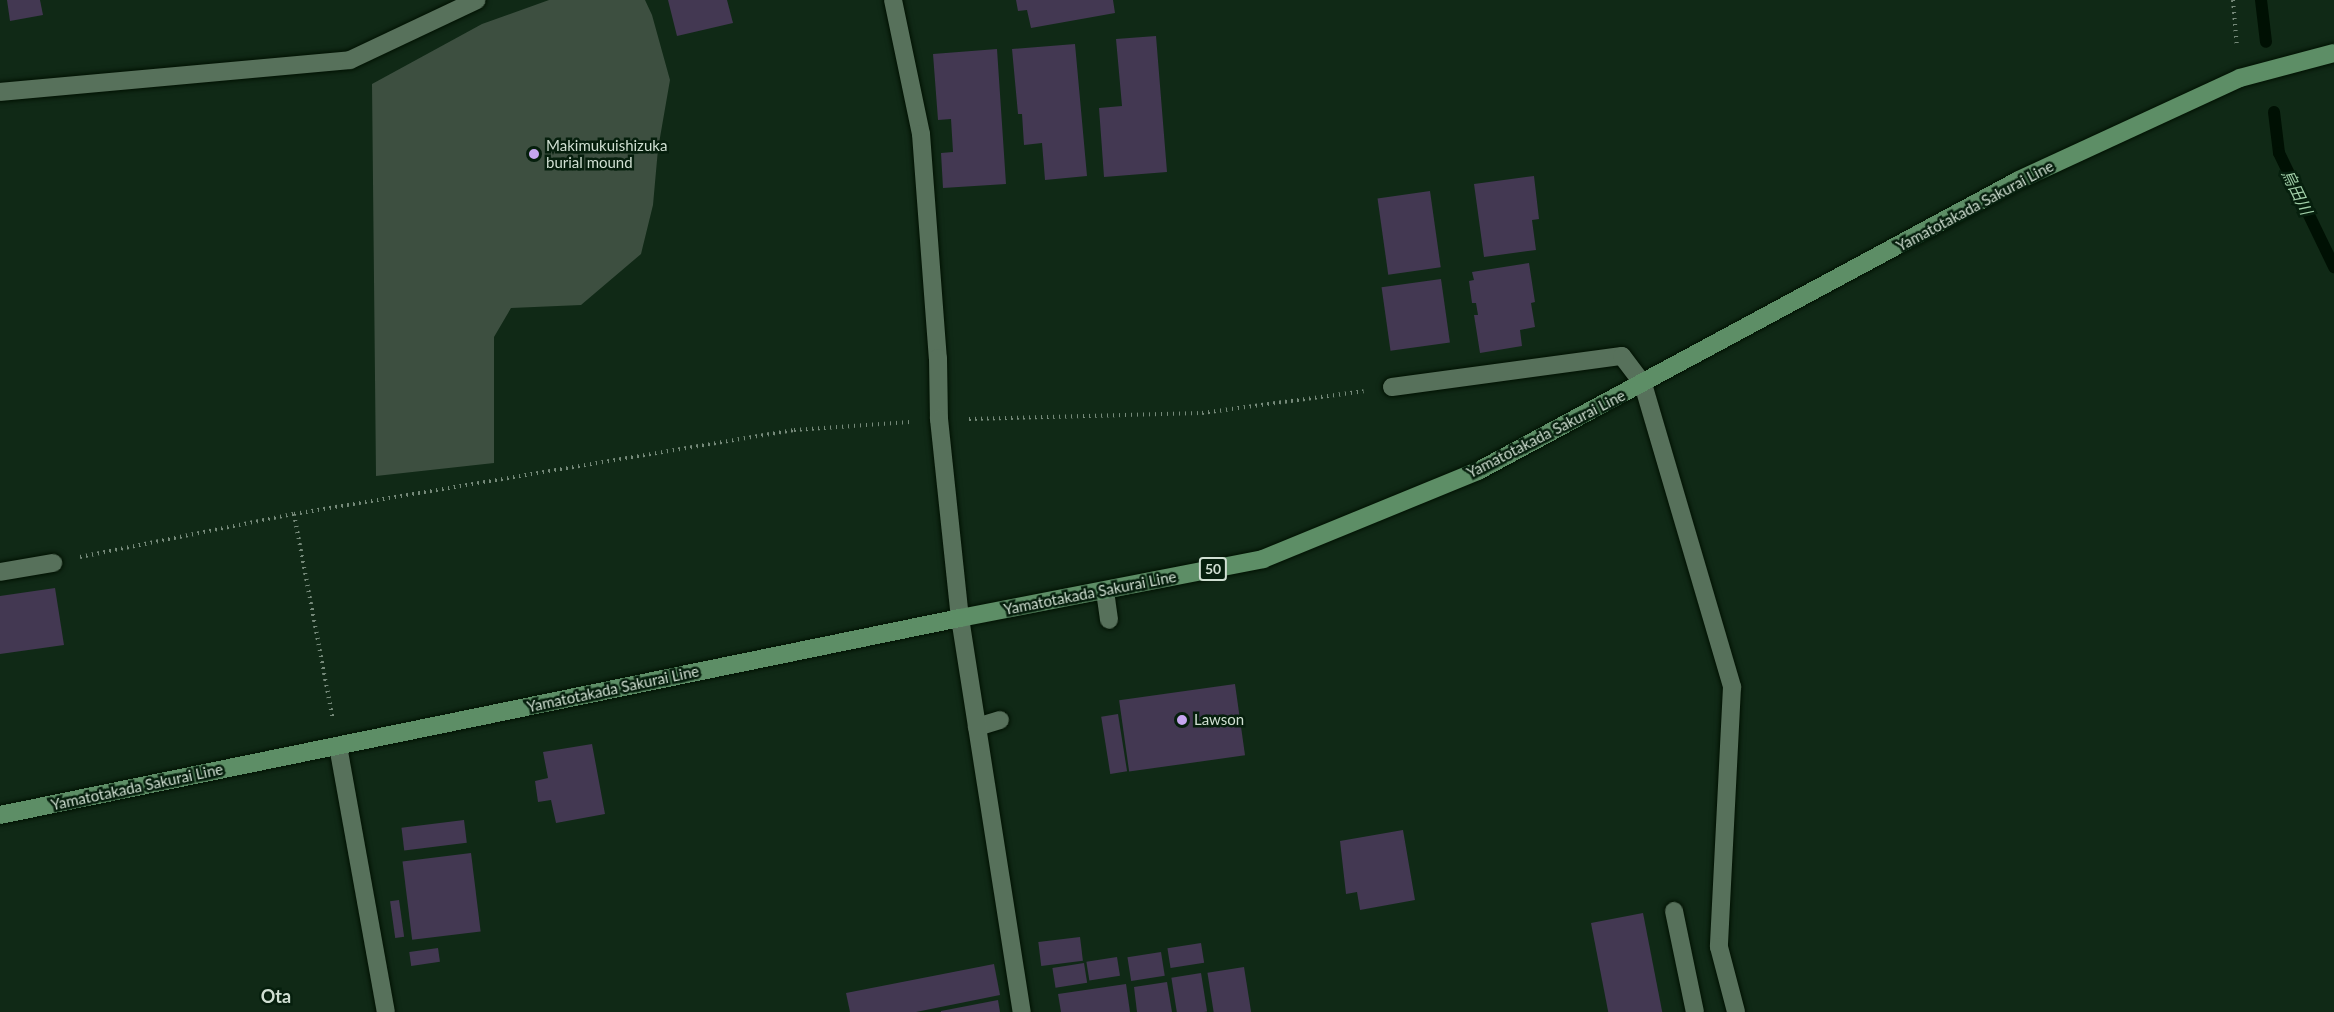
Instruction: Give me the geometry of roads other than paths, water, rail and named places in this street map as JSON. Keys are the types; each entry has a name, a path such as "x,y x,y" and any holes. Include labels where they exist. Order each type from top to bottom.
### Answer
{"main road":[{"name":"Yamatotakada Sakurai Line","path":"0,815 1274,555 1478,471 2019,180 2240,78 2334,53"}],"street":[{"path":"0,92 350,60 477,0"},
{"path":"893,0 921,134 938,358 939,419 960,618 1022,1012"},
{"path":"1392,387 1622,356 1643,384 1732,687 1719,947 1736,1012"},
{"path":"0,572 53,563"},
{"path":"1105,591 1109,620"},
{"path":"977,727 1000,720"},
{"path":"338,746 386,1012"},
{"path":"1674,911 1695,1012"}],"waterway":[{"name":"烏田川","path":"2261,0 2266,42"},
{"name":"烏田川","path":"2274,112 2279,153 2334,267"}],"place":[{"name":"Makimukuishizuka burial mound","path":"534,154"},
{"name":"Lawson","path":"1182,720"}],"district":[{"name":"Ota","path":"276,996"}]}
